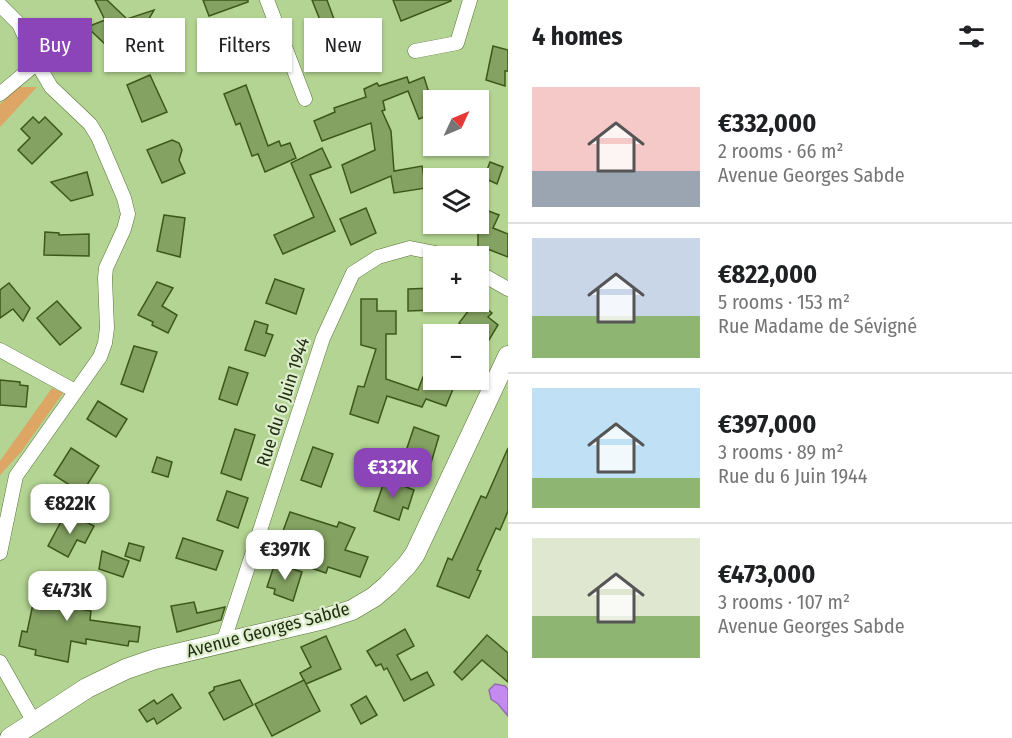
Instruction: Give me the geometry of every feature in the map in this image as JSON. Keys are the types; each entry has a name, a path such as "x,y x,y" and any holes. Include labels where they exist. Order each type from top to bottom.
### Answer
{"street":[{"path":"267,0 305,99"},
{"path":"415,51 457,43 470,0"},
{"path":"0,5 18,22"},
{"path":"0,94 26,72"},
{"path":"0,553 6,496 16,476 100,357 107,328 106,268 124,229 128,214 124,198 98,137 90,124 51,87 42,72"},
{"name":"Rue du 6 Juin 1944","path":"221,644 323,338 353,273 378,257 410,248 423,250"},
{"path":"489,278 508,289"},
{"path":"0,350 75,391"},
{"name":"Avenue Georges Sabde","path":"10,738 87,688 126,669 155,659 352,610 374,597 398,576 415,554 508,356"},
{"path":"0,662 34,722"}],"shaded area":[{"path":"18,87 37,87 0,127 0,104"},
{"path":"52,388 63,393 21,452 0,475 0,461"},
{"path":"495,684 508,689 508,716 491,699 489,690"}],"building":[{"path":"95,0 107,0 126,18 104,18"},
{"path":"203,0 248,0 248,2 209,16"},
{"path":"312,0 327,0 334,18 319,18"},
{"path":"393,0 451,0 451,1 401,21"},
{"path":"154,10 149,18 130,18"},
{"path":"104,20 104,43 92,32 92,25"},
{"path":"493,46 508,50 505,86 486,80"},
{"path":"150,75 167,112 142,122 127,85"},
{"path":"407,77 409,83 424,77 428,90 423,90 423,117 419,119 408,91 383,101 385,110 382,111 391,131 394,171 422,166 423,188 394,193 391,176 351,193 342,165 375,150 371,123 322,141 314,121 335,112 334,108 366,97 364,89 377,83 379,86"},
{"path":"246,85 268,146 279,141 281,146 290,143 296,158 265,172 258,154 252,156 240,123 236,125 224,94"},
{"path":"33,117 39,123 45,117 62,134 32,164 18,150 30,138 21,129"},
{"path":"172,140 179,143 182,150 179,160 185,173 162,183 147,150"},
{"path":"322,148 331,167 310,175 335,231 283,254 274,235 314,217 291,163"},
{"path":"490,162 503,167 497,184 489,180 488,168"},
{"path":"87,172 93,195 71,201 51,182"},
{"path":"366,208 376,233 351,245 340,219"},
{"path":"489,211 499,215 493,228 508,234 508,257 489,250 489,246 478,246 478,234 489,234"},
{"path":"164,215 185,218 180,257 157,251"},
{"path":"45,232 59,233 59,235 89,234 89,256 44,255"},
{"path":"275,279 304,289 296,314 266,303"},
{"path":"157,282 173,288 162,306 177,315 168,333 138,315"},
{"path":"9,283 30,308 23,321 13,309 0,318 0,290"},
{"path":"423,288 423,310 408,311 408,289"},
{"path":"361,299 377,299 377,311 396,311 396,334 386,334 386,379 418,390 423,377 423,390 453,390 446,406 426,399 422,407 387,396 378,423 350,414 358,386 364,387 376,349 361,345"},
{"path":"57,301 81,328 60,345 37,318"},
{"path":"489,311 492,313 488,317 498,325 489,340 489,324 459,323 467,312"},
{"path":"255,321 268,325 266,333 273,335 265,356 245,350"},
{"path":"134,346 157,352 143,392 121,384"},
{"path":"229,367 248,373 237,405 219,399"},
{"path":"0,380 20,382 20,385 28,386 26,407 0,405"},
{"path":"98,401 127,419 116,437 87,419"},
{"path":"414,427 439,436 431,463 405,454"},
{"path":"235,429 255,435 241,480 221,473"},
{"path":"313,447 333,454 321,487 301,480"},
{"path":"71,448 99,466 82,493 54,475"},
{"path":"508,448 508,511 500,530 496,528 477,570 481,571 469,598 437,586 448,558 452,560 481,496 486,498"},
{"path":"367,450 385,456 375,477 359,472"},
{"path":"157,457 172,462 168,477 152,472"},
{"path":"385,479 414,490 408,509 403,507 399,520 374,511"},
{"path":"227,491 248,498 238,528 217,520"},
{"path":"290,512 337,527 339,522 355,528 345,550 368,557 360,577 328,567 326,573 305,566 314,542 283,531"},
{"path":"64,516 75,524 78,518 94,526 85,543 77,540 68,557 48,546"},
{"path":"183,538 223,551 216,570 176,558"},
{"path":"129,543 144,547 140,561 125,556"},
{"path":"102,551 129,561 123,577 99,569"},
{"path":"275,563 302,572 293,601 274,594 275,589 267,587"},
{"path":"42,573 83,583 76,608 91,611 90,620 140,627 138,642 129,641 128,646 86,639 86,644 71,641 68,662 35,655 36,650 19,646 22,631 27,632"},
{"path":"194,602 197,613 225,607 221,620 177,632 171,606"},
{"path":"405,629 414,646 397,655 411,680 427,672 434,685 404,701 387,668 384,670 381,664 376,666 367,651"},
{"path":"487,635 508,653 508,682 482,660 462,680 454,672"},
{"path":"326,636 341,669 306,684 300,673 311,667 301,647"},
{"path":"240,680 253,705 224,720 209,693 214,690 214,687"},
{"path":"304,680 320,711 272,736 255,704"},
{"path":"172,694 181,708 157,724 154,718 147,722 139,710 154,700 157,704"},
{"path":"366,696 377,715 361,724 351,705"}]}
